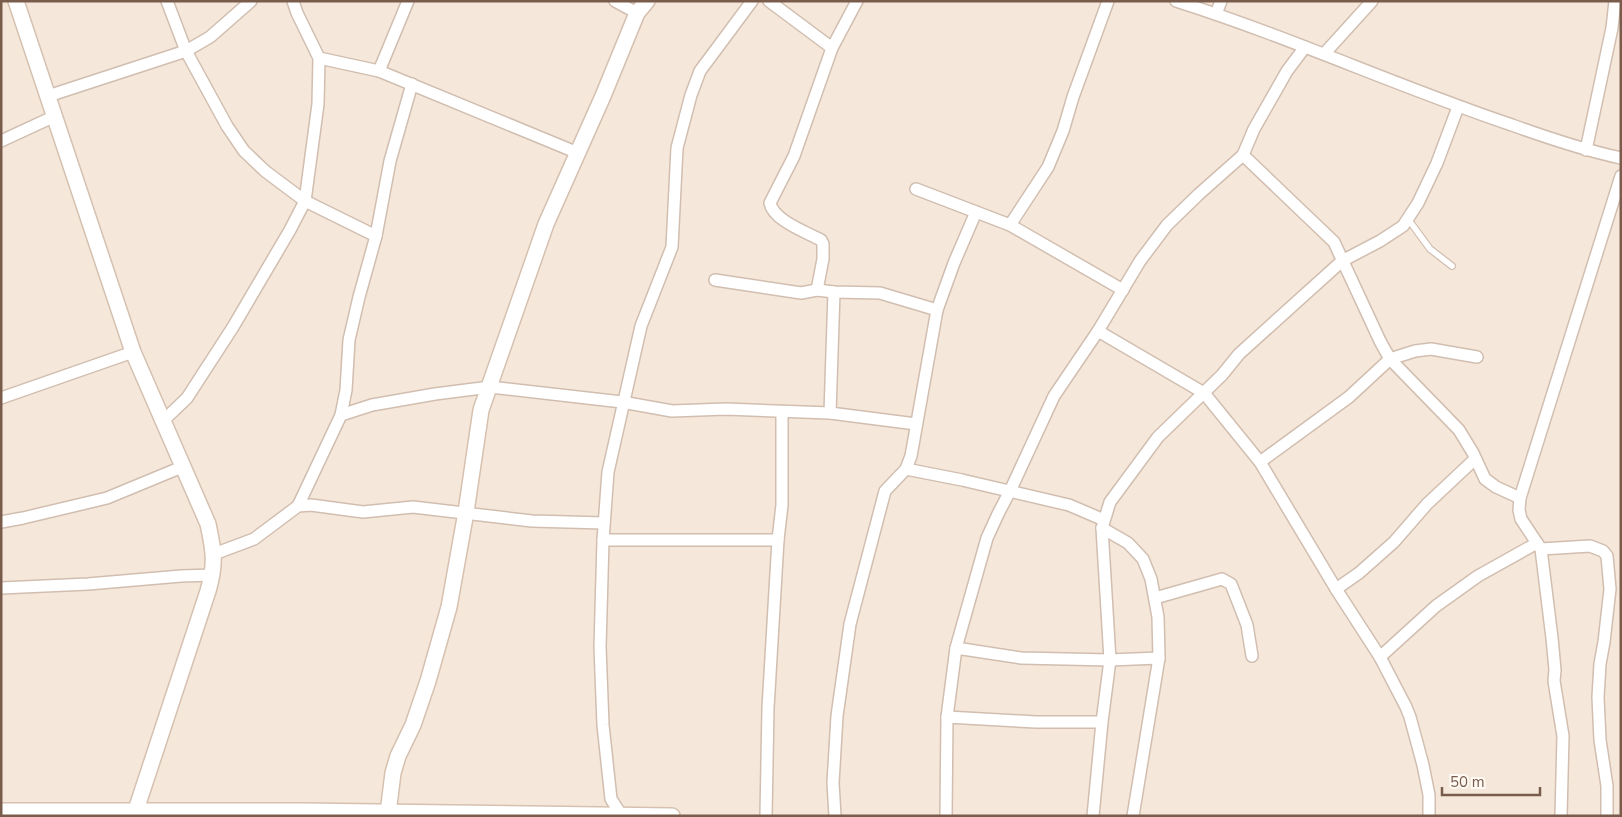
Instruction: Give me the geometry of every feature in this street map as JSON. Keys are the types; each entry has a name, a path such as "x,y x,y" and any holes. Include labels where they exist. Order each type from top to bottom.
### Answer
{"street":[{"path":"16,1 133,352 208,524 214,554 213,575 136,810"},
{"path":"167,1 186,51 227,126 244,151 265,171 305,201 376,236"},
{"path":"48,96 186,51 210,37 251,1"},
{"path":"164,420 187,398 233,327 305,201 318,104 319,58 293,1"},
{"path":"379,71 408,1"},
{"path":"388,813 393,773 398,756 413,724 428,681 449,607 466,512 481,410 546,224 642,7 615,1"},
{"path":"622,815 615,808 611,799 603,724 600,647 603,540 608,472 622,402 641,326 672,247 677,148 691,95 700,71 752,1"},
{"path":"769,1 832,48"},
{"path":"817,290 824,244 781,219 773,212 770,203 794,156 832,48 857,1"},
{"path":"1010,225 1048,167 1063,131 1108,1"},
{"path":"1176,1 1324,54 1458,107 1586,150 1621,158"},
{"path":"1216,14 1221,1"},
{"path":"1324,54 1372,1"},
{"path":"1586,150 1612,28 1615,1"},
{"path":"946,816 947,717 956,648 987,538 998,514 1054,396 1098,331 1140,261 1167,225 1198,194 1243,155 1254,129 1287,71 1305,47"},
{"path":"319,58 379,71 578,153"},
{"path":"214,554 254,539 298,506 341,415 346,390 349,340 376,236 390,161 412,84"},
{"path":"1093,816 1110,660 1103,524 1110,502 1158,438 1204,393 1239,354 1342,261 1396,232 1403,226 1418,203 1437,163 1458,107"},
{"path":"1,141 55,116"},
{"path":"1243,155 1334,242 1390,359 1459,430 1485,479 1496,487 1520,498"},
{"path":"1561,816 1562,736 1554,681 1555,670 1552,638 1539,546 1521,519 1519,510 1520,498 1621,176"},
{"path":"916,188 1010,225 1123,290"},
{"path":"835,816 833,783 837,716 850,624 885,491 906,469 910,456 937,310 954,263 976,212"},
{"path":"714,280 793,293 817,290 880,293 937,310"},
{"path":"830,413 834,292"},
{"path":"1098,331 1204,393 1260,462 1336,589 1380,657 1410,717 1429,795 1429,816"},
{"path":"1260,462 1349,397 1390,359 1416,351 1431,349 1477,357"},
{"path":"1,398 133,352"},
{"path":"341,415 372,405 490,387 622,402 672,411 726,409 830,413 916,424"},
{"path":"766,816 768,708 778,540 782,505 782,412"},
{"path":"1336,589 1359,573 1394,542 1427,504 1475,459"},
{"path":"1,522 106,498 182,467"},
{"path":"906,469 1069,505 1103,524 1128,543 1143,559 1151,579 1155,598 1158,617 1159,658 1133,816"},
{"path":"298,506 311,505 363,512 413,507 532,521 604,523"},
{"path":"603,540 778,540"},
{"path":"1380,657 1436,606 1478,576 1539,546 1590,546 1603,551 1607,556 1615,589 1600,664 1598,697 1600,740 1607,786 1607,816"},
{"path":"1,588 213,575"},
{"path":"1155,598 1222,579 1231,584 1247,625 1252,656"},
{"path":"956,648 1021,658 1110,660 1159,658"},
{"path":"947,717 1036,722 1102,722"},
{"path":"1,811 136,810 303,814 672,816"}],"lane":[{"path":"1408,220 1430,249 1452,266"}],"shaded area":[{"path":"1,1 1621,1 1621,816 1,816"}]}
